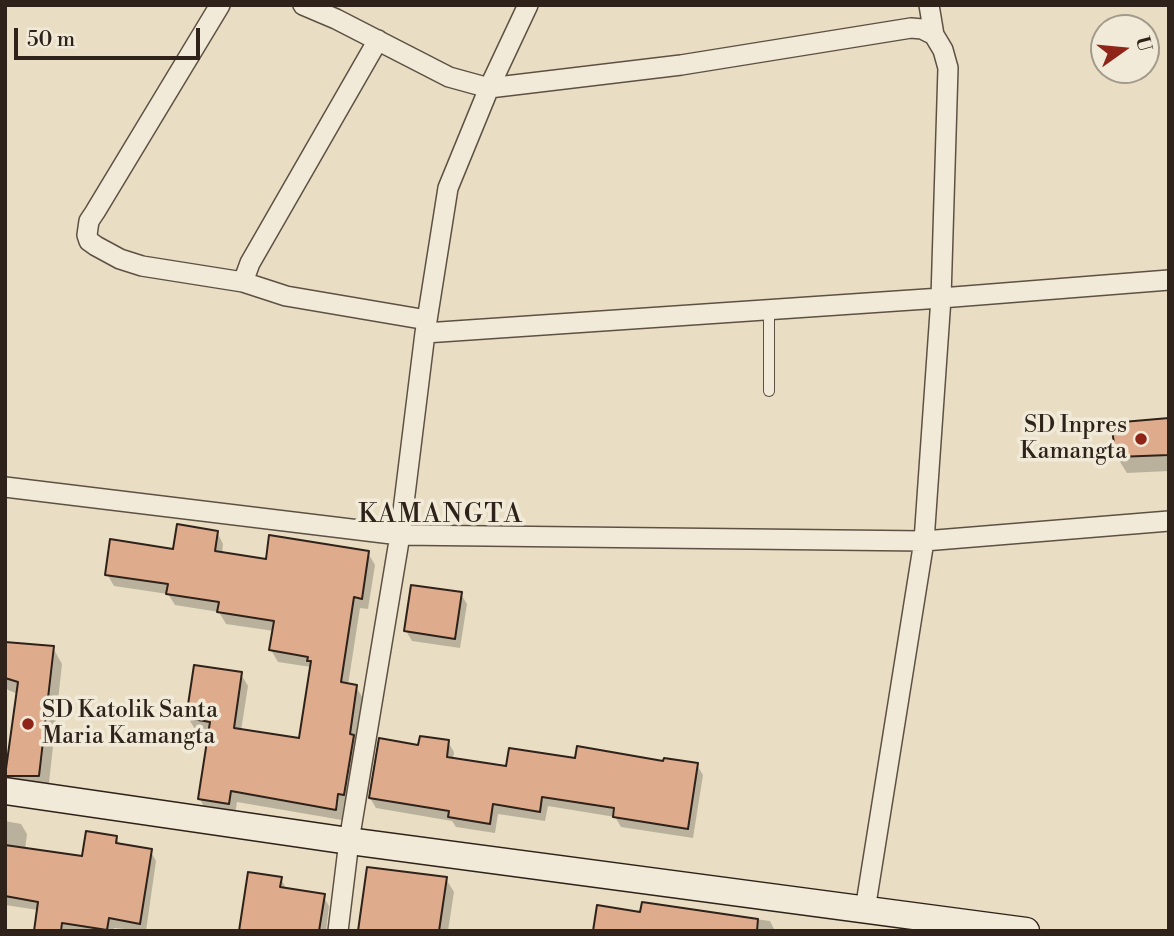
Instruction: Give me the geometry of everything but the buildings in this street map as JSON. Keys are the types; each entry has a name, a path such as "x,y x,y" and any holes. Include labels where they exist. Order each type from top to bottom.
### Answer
{"main road":[{"path":"5,791 349,841 1026,931"}],"street":[{"path":"220,5 89,221 89,241 120,259 142,266 243,282 286,296 426,327 769,310 1169,280"},
{"path":"303,5 449,77 489,88 681,65 911,28 922,29 934,35"},
{"path":"338,931 349,841 400,535 426,327 448,188 489,88 528,5"},
{"path":"865,910 924,541 941,298 948,68 943,50 934,35 929,5"},
{"path":"243,282 250,263 378,40"},
{"path":"5,487 400,535 924,541 1169,521"}],"lane":[{"path":"769,310 769,391"}],"place":[{"name":"SD Inpres Kamangta","path":"1141,439"},
{"name":"SD Katolik Santa Maria Kamangta","path":"28,724"}],"district":[{"name":"KAMANGTA","path":"441,516"}]}
